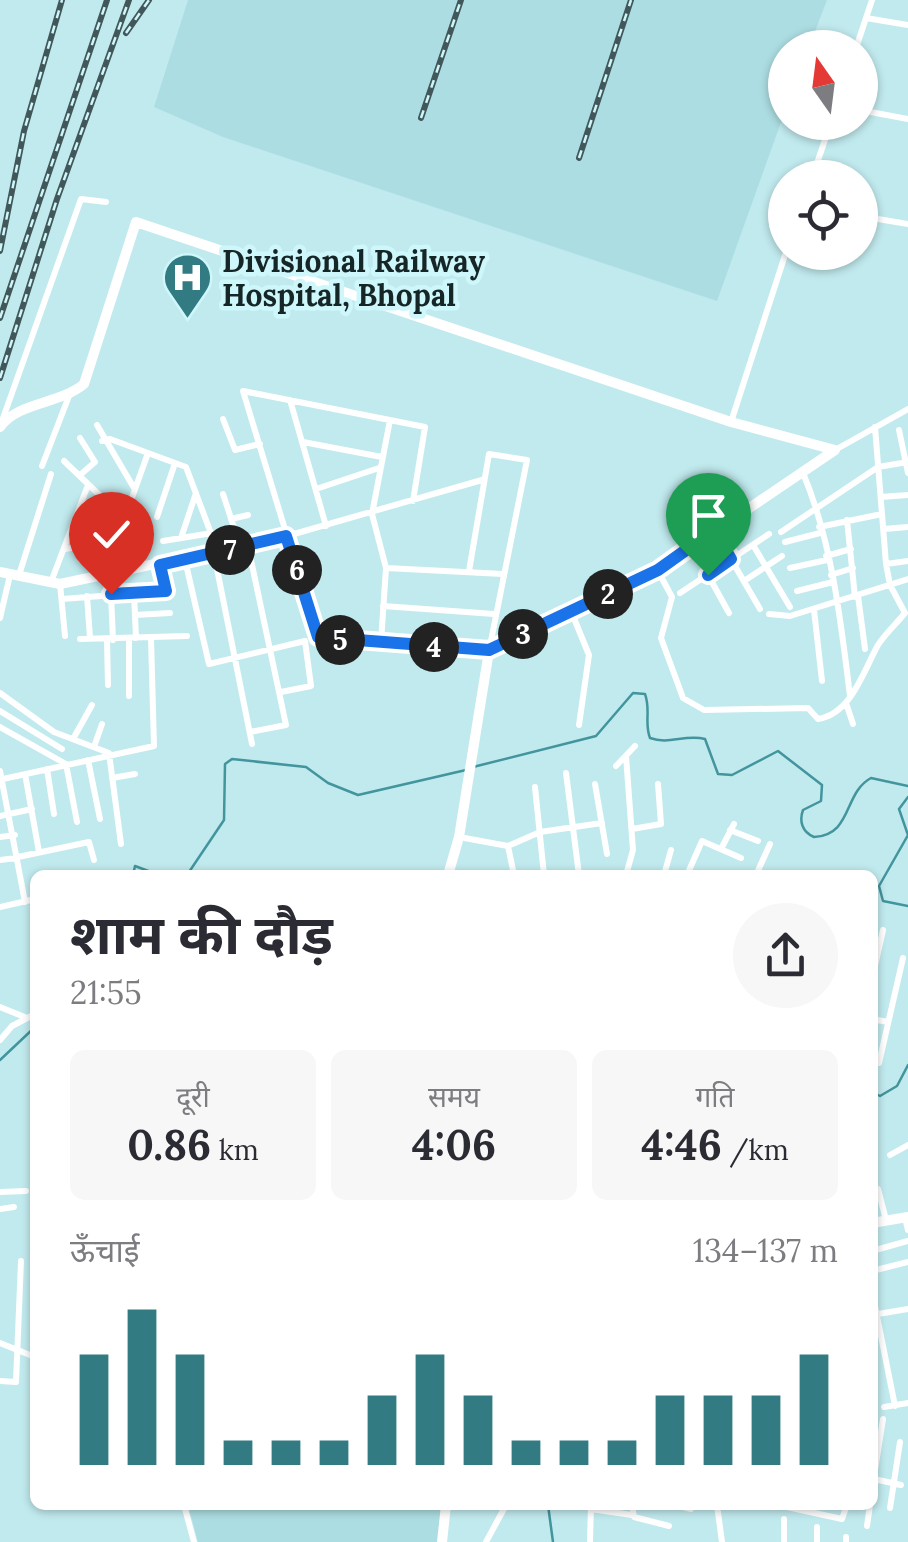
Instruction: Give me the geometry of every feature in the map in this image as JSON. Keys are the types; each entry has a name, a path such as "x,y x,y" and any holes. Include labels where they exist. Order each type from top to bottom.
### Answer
{"street":[{"path":"862,30 872,0"},
{"path":"866,18 908,25"},
{"path":"878,113 908,118"},
{"path":"1,425 81,198 106,202"},
{"path":"878,219 908,224"},
{"path":"1,425 69,396 84,384 136,222 731,422 835,450"},
{"path":"731,422 780,270"},
{"path":"413,501 425,427 242,391 318,637 489,650 658,570 835,450 908,409"},
{"path":"42,466 69,396"},
{"path":"290,400 326,526"},
{"path":"223,419 235,450 260,444"},
{"path":"381,644 386,568 372,514 390,420"},
{"path":"96,425 102,441 134,488"},
{"path":"658,570 672,597 661,638 682,698 704,710 808,708 818,719 831,717 848,699 880,642 905,614 890,585 886,564 875,427"},
{"path":"899,430 908,474"},
{"path":"80,438 94,462 80,475"},
{"path":"102,441 110,439 191,472 212,533 252,744"},
{"path":"303,442 382,457"},
{"path":"130,506 148,453"},
{"path":"449,870 459,838 494,614 526,460 488,454 469,571"},
{"path":"64,461 114,512 76,516"},
{"path":"157,516 176,463"},
{"path":"781,532 878,466 907,463"},
{"path":"316,489 380,468"},
{"path":"803,473 817,506 838,603 853,724"},
{"path":"0,618 10,574 51,474"},
{"path":"10,574 56,583 160,565 372,514 482,480"},
{"path":"65,636 62,598 56,583 88,484"},
{"path":"181,538 196,492"},
{"path":"223,494 245,546 272,648 286,725 250,732"},
{"path":"881,497 908,495"},
{"path":"785,542 847,520 882,514"},
{"path":"231,519 248,515"},
{"path":"847,520 865,649"},
{"path":"884,529 908,528"},
{"path":"714,530 760,609"},
{"path":"163,542 212,533"},
{"path":"680,593 769,534"},
{"path":"64,550 112,541"},
{"path":"753,545 790,607"},
{"path":"790,568 851,548"},
{"path":"744,581 782,556"},
{"path":"185,560 209,664 305,640 310,686 280,692"},
{"path":"886,564 908,563"},
{"path":"62,598 166,591 160,565"},
{"path":"386,568 504,574"},
{"path":"796,592 853,568"},
{"path":"708,575 729,613"},
{"path":"769,614 790,616 814,610 908,579"},
{"path":"129,696 134,593"},
{"path":"108,686 111,594"},
{"path":"87,596 90,638"},
{"path":"899,602 908,599"},
{"path":"384,606 494,614"},
{"path":"814,610 822,681"},
{"path":"572,611 590,655 579,725"},
{"path":"135,616 170,613"},
{"path":"80,639 188,636"},
{"path":"25,902 12,814 1,775 26,774 154,746 151,638"},
{"path":"0,694 40,724 109,753"},
{"path":"72,739 92,705"},
{"path":"0,711 62,748"},
{"path":"94,747 102,724"},
{"path":"0,727 66,764 77,822"},
{"path":"616,766 636,746"},
{"path":"109,753 120,844"},
{"path":"626,756 633,850 627,870"},
{"path":"88,760 100,820"},
{"path":"47,769 54,814"},
{"path":"566,773 578,870"},
{"path":"26,774 39,852"},
{"path":"112,778 134,774"},
{"path":"596,784 607,854"},
{"path":"632,829 661,824 658,784"},
{"path":"535,787 544,870"},
{"path":"0,816 32,809"},
{"path":"459,838 508,846 540,832 602,823"},
{"path":"721,850 732,827 758,841"},
{"path":"0,838 15,835"},
{"path":"0,860 90,842 94,860"},
{"path":"688,870 699,842 741,858"},
{"path":"758,870 770,844"},
{"path":"508,846 513,870"},
{"path":"666,870 672,850"},
{"path":"0,907 30,900"},
{"path":"878,950 882,930"},
{"path":"879,1062 903,958"},
{"path":"0,1007 30,1016"},
{"path":"0,1040 12,1026 30,1017"},
{"path":"878,1020 888,1022"},
{"path":"890,1155 908,1144"},
{"path":"878,1190 886,1220"},
{"path":"0,1192 26,1191"},
{"path":"0,1210 14,1207"},
{"path":"878,1222 907,1222"},
{"path":"878,1249 908,1241"},
{"path":"0,1381 16,1382 20,1262"},
{"path":"878,1270 908,1262"},
{"path":"878,1314 908,1308"},
{"path":"878,1329 895,1406"},
{"path":"0,1344 30,1354"},
{"path":"884,1407 908,1403"},
{"path":"878,1450 883,1419"},
{"path":"890,1508 898,1484 900,1442"},
{"path":"878,1482 898,1484"},
{"path":"185,1510 194,1542"},
{"path":"442,1542 445,1510"},
{"path":"486,1542 503,1510"},
{"path":"590,1542 591,1510"},
{"path":"606,1510 669,1526"},
{"path":"632,1510 632,1515"},
{"path":"718,1510 722,1542"},
{"path":"817,1510 842,1519 845,1510"},
{"path":"867,1526 869,1510"},
{"path":"784,1519 784,1542"},
{"path":"817,1527 817,1542"}],"shaded area":[{"path":"188,0 827,0 816,30 768,30 768,140 775,140 717,301 223,137 154,107"},
{"path":"189,1510 441,1510 442,1528 437,1542 198,1542"}],"waterway":[{"path":"473,767 596,736 633,693 645,694 650,738 705,739 718,774 732,775 778,751 822,785 821,801 802,814 804,829 814,837 835,829 856,793 871,778 908,786"},
{"path":"190,870 224,820 225,764 232,759 306,767 328,783 358,795 466,770"},
{"path":"908,797 899,809 908,835 879,886 883,901 908,906"},
{"path":"134,870 135,866 146,870"},
{"path":"0,1060 30,1032"},
{"path":"878,1095 897,1086 908,1065"},
{"path":"549,1510 553,1542"}],"railway":[{"path":"0,251 24,131 62,0"},
{"path":"0,318 107,0"},
{"path":"0,378 57,199 129,0"},
{"path":"126,33 149,0"},
{"path":"421,118 461,0"},
{"path":"579,158 631,0"}],"place":[{"name":"Divisional Railway Hospital, Bhopal","path":"187,320"}],"route":[{"path":"111,594 166,591 160,565 286,536 318,637 489,650 658,570 714,530 731,559 708,575"}]}
